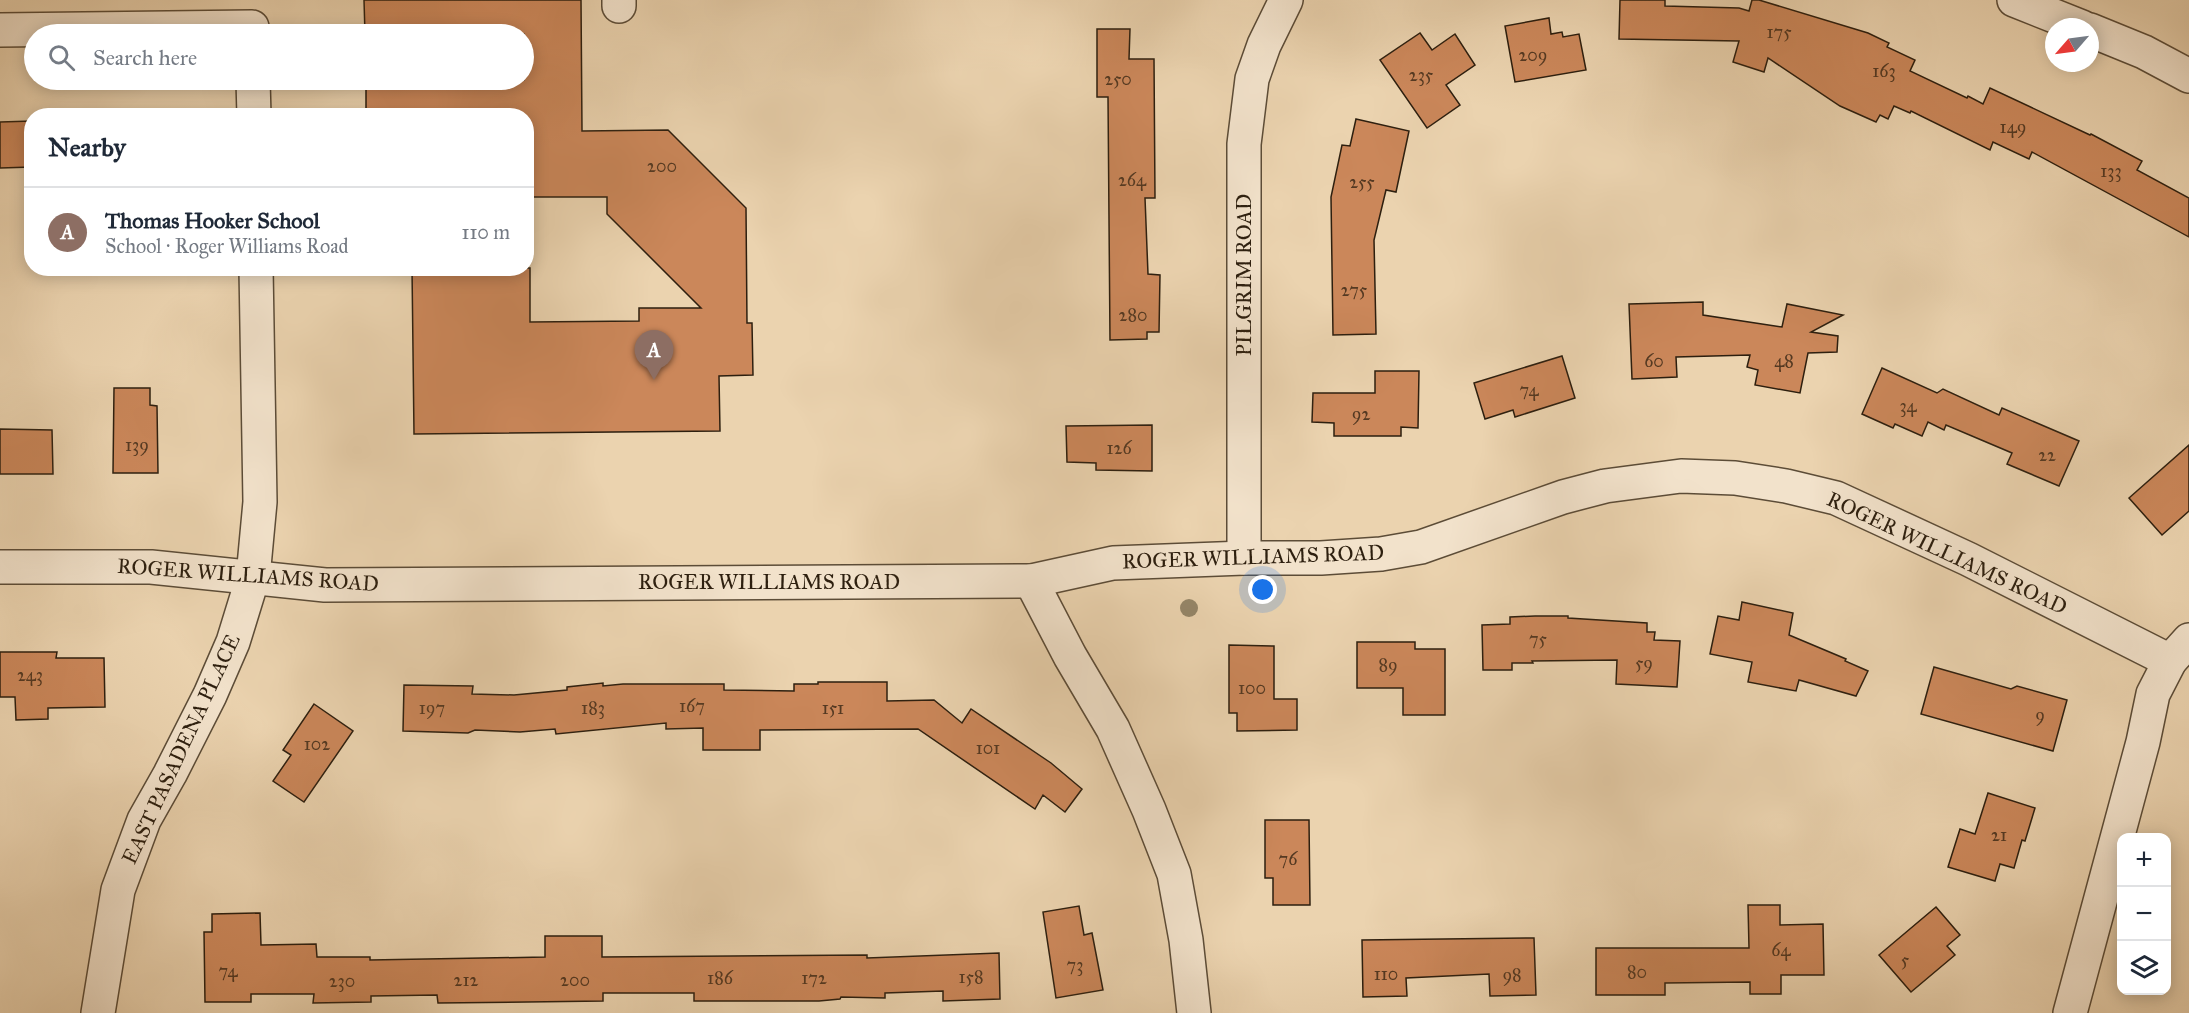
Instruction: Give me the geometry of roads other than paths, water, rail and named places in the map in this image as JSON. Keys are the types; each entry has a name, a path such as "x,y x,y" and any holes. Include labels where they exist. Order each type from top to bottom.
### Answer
{"street":[{"name":"PILGRIM ROAD","path":"1244,558 1244,144 1252,79 1264,45 1286,0"},
{"path":"2014,0 2059,18"},
{"path":"151,24 252,20"},
{"path":"0,30 24,29"},
{"path":"2099,34 2144,52 2189,76"},
{"path":"253,90 254,108"},
{"name":"EAST PASADENA PLACE","path":"98,1013 118,890 144,820 205,705 233,642 253,577 260,502 256,276"},
{"name":"ROGER WILLIAMS ROAD","path":"0,567 150,567 325,585 1032,581 1113,563 1244,558 1321,558 1381,554 1421,547 1563,497 1605,486 1681,476 1735,478 1786,486 1836,498 1968,560 2179,650"},
{"path":"1032,581 1070,656 1113,729 1174,874 1186,940 1194,1013"},
{"path":"2070,1013 2143,742 2153,694 2179,650"}],"place":[{"name":"Thomas Hooker School","path":"654,380"}]}
